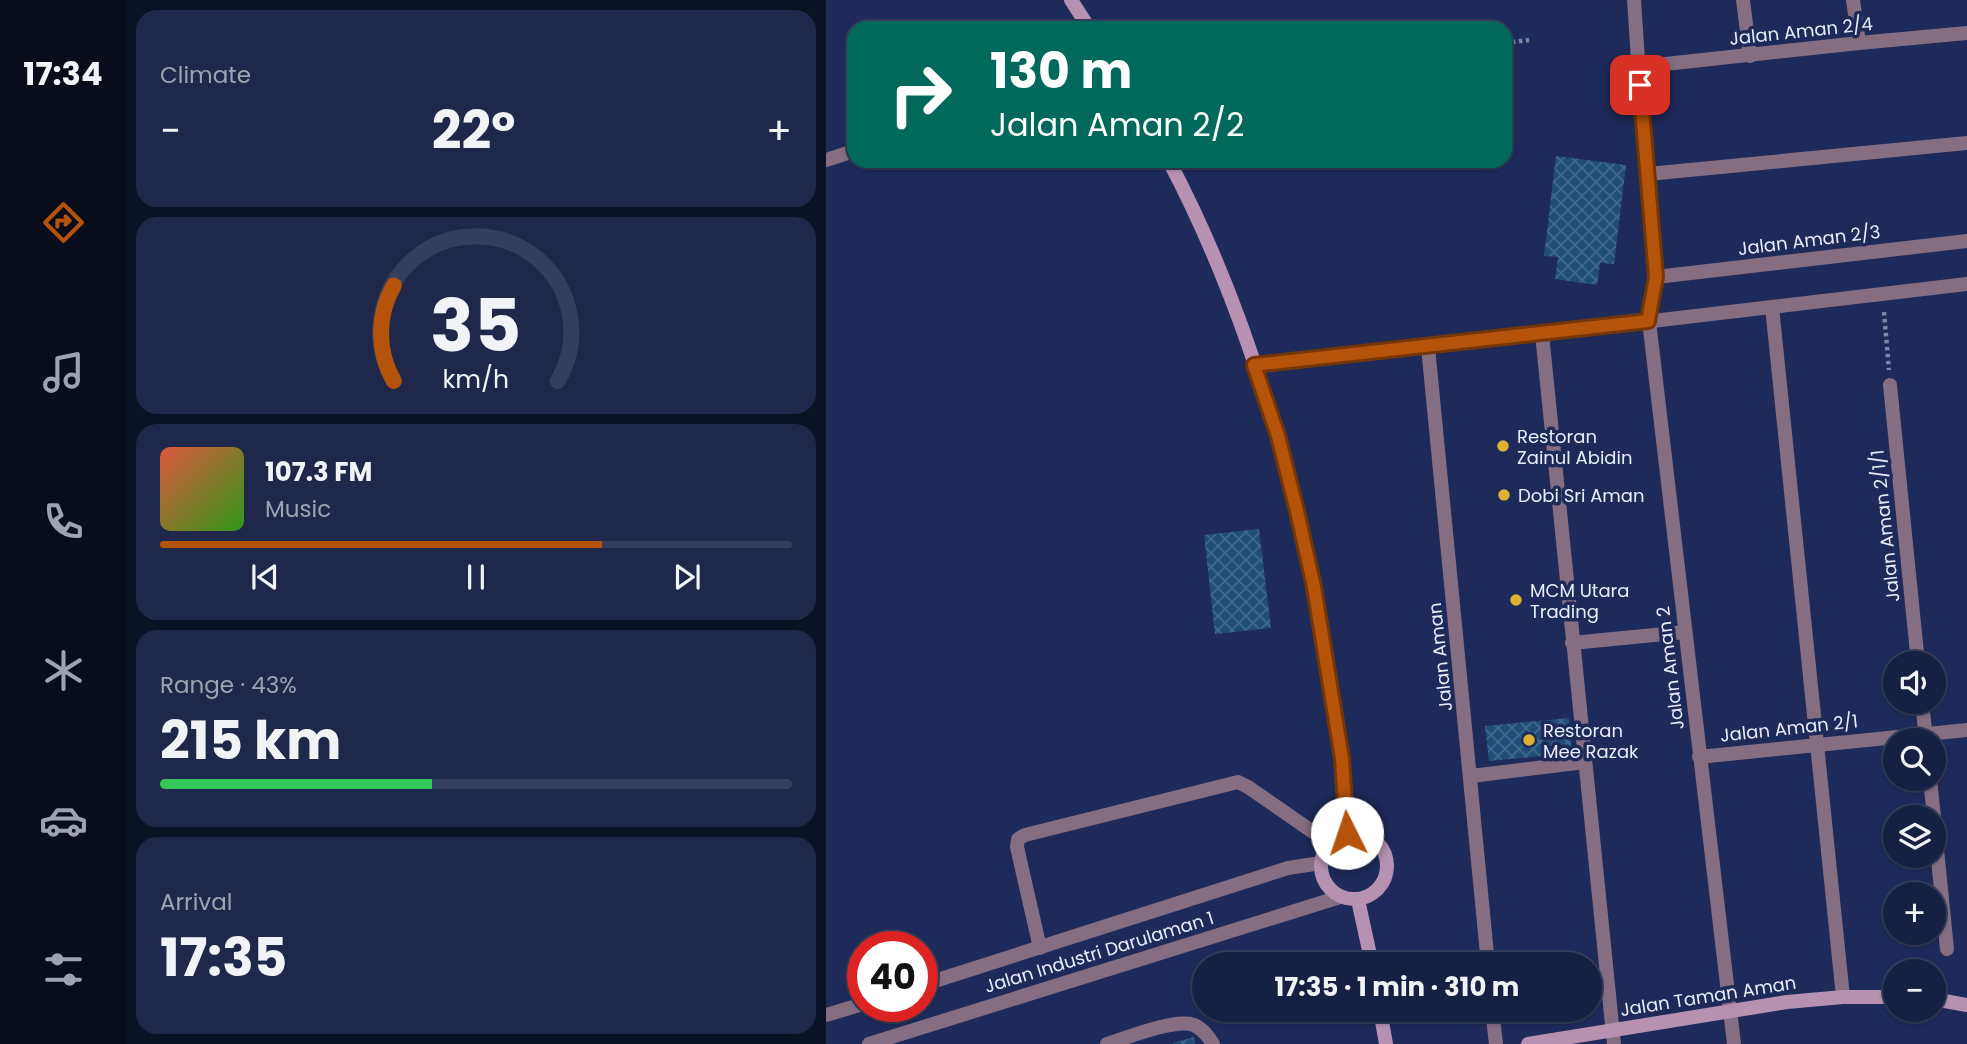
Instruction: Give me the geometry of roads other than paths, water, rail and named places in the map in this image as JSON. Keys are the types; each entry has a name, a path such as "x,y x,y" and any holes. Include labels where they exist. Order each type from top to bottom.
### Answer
{"street":[{"path":"1071,0 1084,21"},
{"name":"Jalan Aman 2","path":"1634,0 1656,277 1648,321 1734,1044"},
{"path":"1743,0 1750,56"},
{"path":"1853,0 1860,43"},
{"name":"Jalan Aman 2/4","path":"1638,67 1967,33"},
{"path":"1648,174 1967,143"},
{"path":"826,160 847,154"},
{"path":"1173,168 1217,264 1278,436 1314,587 1342,759 1347,833"},
{"name":"Jalan Aman 2/3","path":"1656,277 1967,240"},
{"path":"1254,365 1967,284"},
{"path":"1772,307 1843,997"},
{"path":"1542,334 1613,1037"},
{"name":"Jalan Aman","path":"1428,346 1487,952"},
{"name":"Jalan Aman 2/1/1","path":"1890,385 1917,651"},
{"path":"1572,643 1685,632"},
{"name":"Jalan Aman 2/1","path":"1946,734 1967,730"},
{"name":"Jalan Aman 2/1","path":"1699,757 1883,740"},
{"path":"1471,776 1585,762"},
{"path":"1041,948 1017,847 1018,838 1026,835 1238,782 1329,844"},
{"path":"1358,832 1377,841 1387,860 1384,881 1377,890 1369,897 1358,900 1340,897 1332,891 1321,873 1323,853 1329,844 1337,837 1358,832"},
{"name":"Jalan Industri Darulaman 1","path":"938,980 1289,868 1321,863"},
{"path":"1939,868 1947,949"},
{"name":"Jalan Industri Darulaman 1","path":"869,1044 1340,897"},
{"path":"1358,900 1369,952"},
{"name":"Jalan Taman Aman","path":"1528,1044 1613,1037 1729,1010 1787,1002 1843,997 1883,998"},
{"path":"1946,1001 1967,1005"},
{"path":"826,1015 847,1009"},
{"path":"1382,1022 1386,1044"},
{"path":"1493,1022 1496,1044"},
{"path":"1107,1044 1177,1023 1192,1024 1205,1033 1213,1044"}],"place":[{"name":"Restoran Zainul Abidin","path":"1503,446"},
{"name":"Dobi Sri Aman","path":"1504,495"},
{"name":"MCM Utara Trading","path":"1516,600"},
{"name":"Restoran Mee Razak","path":"1529,740"}]}
